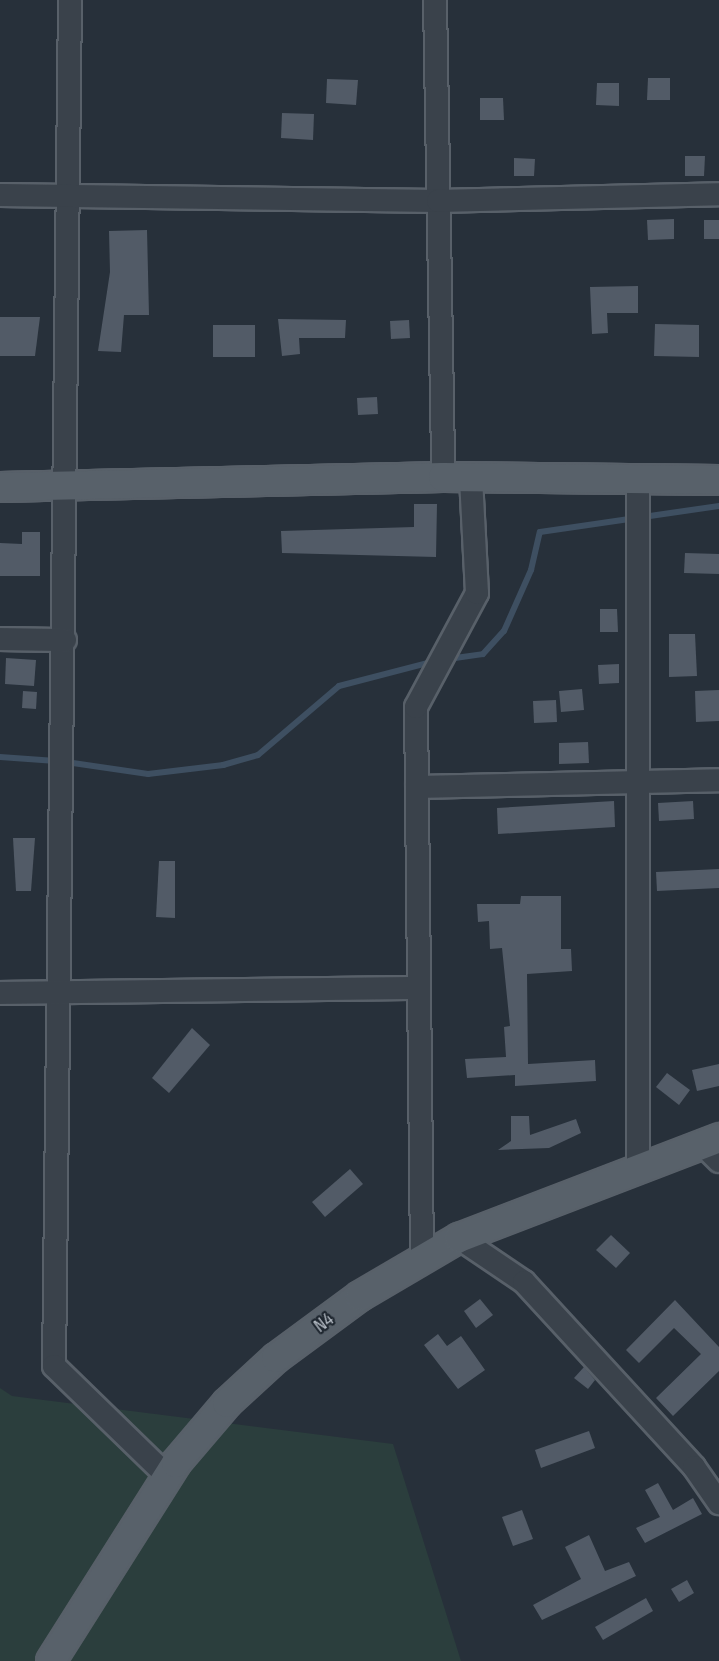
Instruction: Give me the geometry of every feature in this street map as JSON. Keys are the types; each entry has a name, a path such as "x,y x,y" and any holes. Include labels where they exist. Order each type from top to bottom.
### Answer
{"main road":[{"path":"0,487 443,477 719,480"},
{"name":"N4","path":"51,1661 167,1476 227,1403 276,1358 360,1296 459,1238 638,1168 713,1148"}],"street":[{"path":"70,0 66,196 67,487 54,1366 167,1476"},
{"path":"435,0 443,477"},
{"path":"0,195 438,201 719,194"},
{"path":"422,1259 416,707 477,593 471,477"},
{"path":"638,479 638,1168"},
{"path":"0,639 65,640"},
{"path":"417,787 719,780"},
{"path":"0,993 419,988"},
{"path":"459,1238 524,1282 694,1467 719,1503"}],"green space":[{"path":"0,1388 12,1396 393,1444 461,1661 0,1661"}],"building":[{"path":"648,78 670,78 670,100 647,100"},
{"path":"327,79 358,80 356,105 326,103"},
{"path":"597,83 619,83 619,106 596,105"},
{"path":"480,98 503,98 504,120 480,120"},
{"path":"282,113 314,114 313,140 281,138"},
{"path":"685,156 705,156 704,176 685,176"},
{"path":"514,158 535,159 534,176 514,176"},
{"path":"674,219 674,239 648,240 647,220"},
{"path":"704,220 719,220 719,239 704,239"},
{"path":"147,230 149,315 124,315 121,352 98,351 110,272 109,231"},
{"path":"638,286 638,313 607,313 608,333 592,334 590,287"},
{"path":"0,317 40,317 35,356 0,356"},
{"path":"278,319 346,320 345,338 299,338 300,354 282,356"},
{"path":"409,320 410,338 391,339 390,321"},
{"path":"655,324 699,325 699,357 654,356"},
{"path":"213,325 255,325 255,357 213,357"},
{"path":"377,397 378,414 358,415 357,398"},
{"path":"414,504 437,504 436,557 282,553 281,531 414,527"},
{"path":"22,532 40,532 40,576 0,576 0,543 22,544"},
{"path":"685,553 719,554 719,574 684,573"},
{"path":"600,609 617,609 618,632 600,632"},
{"path":"669,634 695,634 697,676 669,677"},
{"path":"6,658 36,660 34,686 5,684"},
{"path":"619,664 619,683 599,684 598,665"},
{"path":"582,689 584,710 561,712 559,691"},
{"path":"719,690 719,721 696,722 695,691"},
{"path":"23,691 37,692 36,709 22,708"},
{"path":"556,700 557,722 534,723 533,701"},
{"path":"588,742 589,763 559,764 559,743"},
{"path":"614,801 615,827 498,834 497,808"},
{"path":"693,801 694,819 659,821 658,803"},
{"path":"13,838 35,838 31,891 16,891"},
{"path":"159,861 175,861 175,918 156,917"},
{"path":"719,869 719,888 657,891 656,872"},
{"path":"521,896 561,896 561,949 571,949 572,971 527,974 528,1064 595,1060 596,1081 515,1086 515,1075 467,1078 465,1059 506,1057 504,1027 510,1026 502,948 490,949 489,921 478,922 477,904 520,904"},
{"path":"192,1028 210,1045 169,1093 152,1078"},
{"path":"719,1064 719,1086 697,1091 692,1070"},
{"path":"667,1073 690,1090 679,1105 656,1087"},
{"path":"511,1116 529,1116 530,1135 576,1119 581,1133 549,1148 498,1150 511,1141"},
{"path":"350,1169 363,1184 325,1217 312,1202"},
{"path":"611,1235 630,1253 616,1268 596,1250"},
{"path":"480,1299 493,1315 476,1328 464,1311"},
{"path":"675,1300 719,1347 719,1371 673,1416 656,1398 701,1354 674,1328 639,1363 626,1350"},
{"path":"438,1334 447,1346 461,1336 485,1370 458,1389 424,1345"},
{"path":"584,1367 595,1380 588,1389 574,1378"},
{"path":"589,1431 595,1448 541,1468 535,1450"},
{"path":"658,1483 673,1510 693,1498 702,1514 645,1543 636,1528 660,1517 645,1490"},
{"path":"522,1510 533,1539 513,1546 502,1517"},
{"path":"589,1535 605,1571 629,1562 636,1576 542,1620 533,1605 581,1579 565,1547"},
{"path":"687,1580 694,1593 679,1602 671,1589"},
{"path":"646,1598 653,1611 603,1640 595,1627"}],"waterway":[{"path":"448,659 483,654 504,631 531,570 540,532 719,506"},
{"path":"66,762 148,774 223,765 258,755 339,686 435,661"},
{"path":"0,757 56,761"}]}
